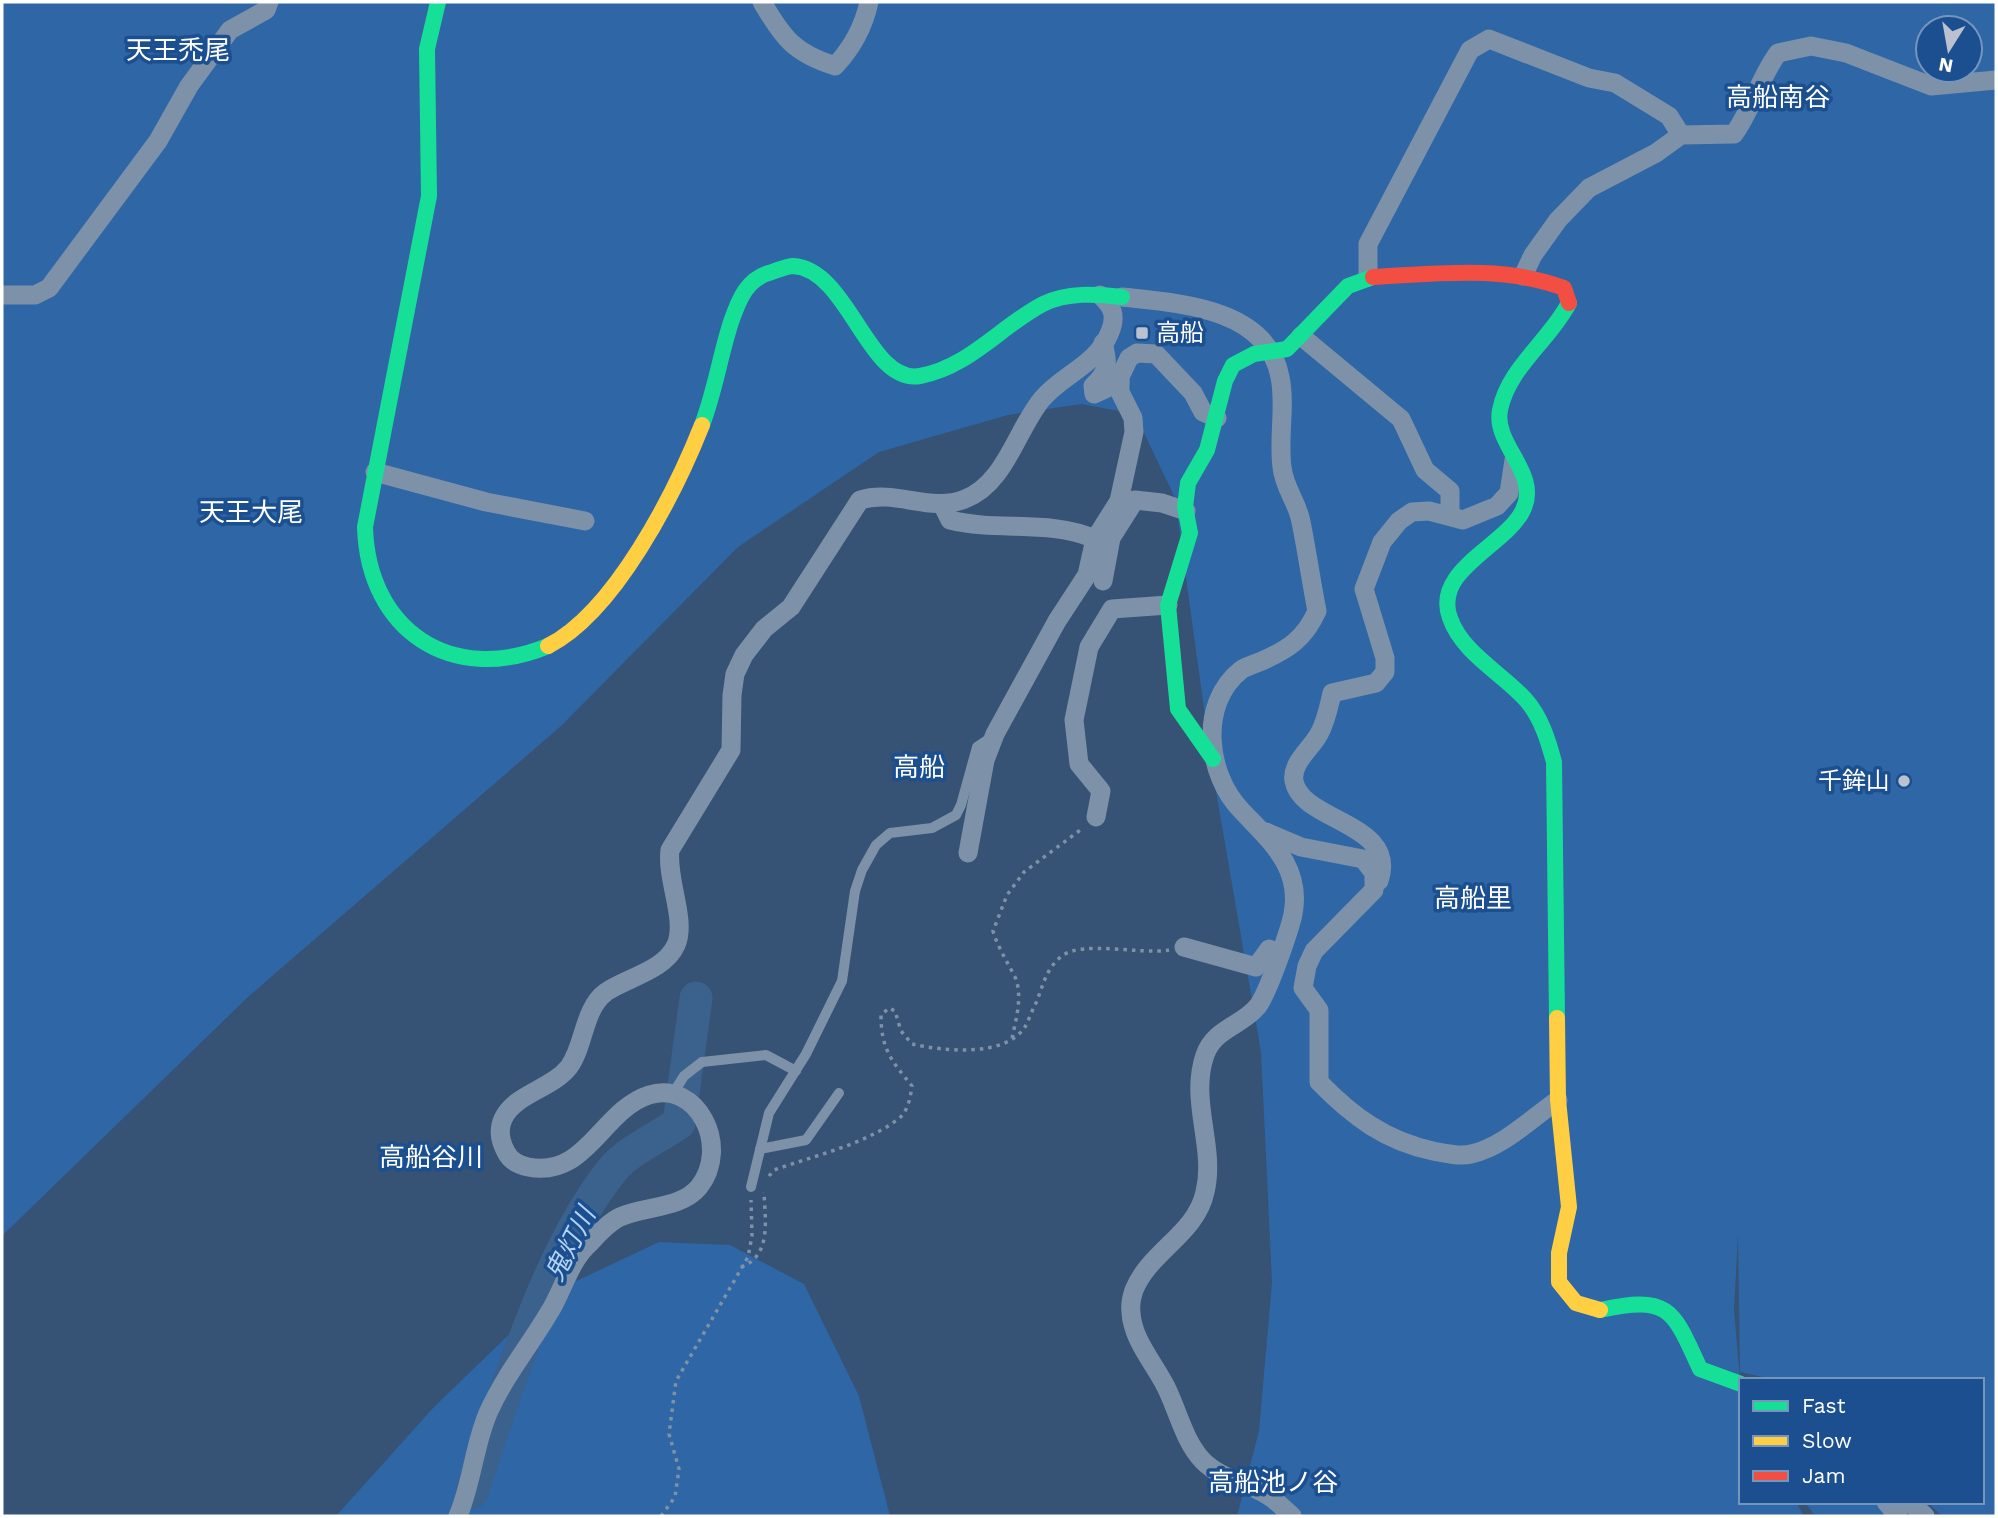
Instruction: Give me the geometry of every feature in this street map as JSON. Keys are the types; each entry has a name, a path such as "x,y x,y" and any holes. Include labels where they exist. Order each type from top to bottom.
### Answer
{"street":[{"path":"2,295 35,295 49,288 93,225 158,141 189,86 230,30 267,10 269,2"},
{"path":"438,2 426,60 433,168 416,274 365,527 365,555 384,604 410,636 451,653 493,659 536,652 572,632 613,588 687,464 713,393 738,301 746,285 757,276 791,268 821,276 836,289 882,362 898,373 910,376 937,374 949,368 1043,304 1060,297 1082,293 1180,303 1219,314 1247,328 1272,352 1280,376 1282,470 1288,494 1301,519 1317,611 1299,641 1242,670 1229,685 1214,721 1213,759"},
{"path":"762,2 792,47 835,66 847,53 865,19 869,2"},
{"path":"1368,276 1368,244 1471,50 1489,39 1589,78 1615,83 1670,116 1681,135"},
{"path":"1523,276 1558,220 1589,188 1656,153 1681,135 1734,134 1748,114 1763,74 1778,53 1811,46 1846,53 1931,86 1996,80"},
{"path":"1292,1516 1266,1494 1240,1484 1204,1462 1193,1448 1166,1386 1136,1333 1130,1311 1133,1292 1143,1272 1198,1214 1205,1194 1209,1170 1198,1100 1205,1054 1213,1039 1259,1006 1293,914 1294,893 1284,857 1232,801 1213,759 1178,709 1168,605 1190,533 1186,511 1188,483 1207,450 1225,381 1233,365 1254,354 1287,349 1348,286 1368,276 1523,276 1550,281 1564,288 1569,303 1561,323 1529,358 1504,393 1498,416 1524,472 1527,506 1515,526 1455,577 1450,592 1448,615 1463,639 1525,700 1545,727 1554,762 1558,1100 1569,1207 1559,1253 1559,1282 1576,1303 1599,1310 1637,1302 1661,1306 1681,1326 1700,1369 1739,1383"},
{"path":"1100,295 1111,306 1114,319"},
{"path":"457,1516 488,1414 519,1353 549,1313 577,1254 619,1217 679,1200 697,1189 708,1171 713,1143 704,1117 689,1103 672,1096 653,1094 636,1100 576,1158 559,1167 539,1170 523,1166 509,1158 499,1131 504,1117 514,1104 552,1084 567,1070 576,1056 592,1007 605,993 660,963 676,945 679,926 668,868 670,850 731,750 732,695 735,674 744,655 764,629 790,607 860,500 878,494 942,504 968,498 981,489 996,473 1043,397 1084,367 1103,344 1114,319 1129,298"},
{"path":"1301,336 1401,419 1424,470 1450,491 1450,515"},
{"path":"1103,344 1108,361 1105,374 1093,386 1094,394 1120,382"},
{"path":"968,853 985,761 995,734 1057,621 1087,575 1095,539 1119,501 1131,448 1133,418 1120,392 1120,382 1129,358 1138,353 1156,354 1194,393 1203,412 1217,418"},
{"path":"1515,452 1509,493 1497,506 1463,520 1450,515 1412,512 1399,520 1382,542 1364,589 1385,659 1385,672 1376,683 1332,693 1320,733 1297,764 1293,780 1300,796 1354,827 1372,842 1381,862 1381,878 1374,890 1314,951 1307,966 1303,988 1320,1010 1319,1082 1346,1110 1388,1138 1409,1146 1470,1155 1498,1143 1558,1100"},
{"path":"375,472 485,502 585,521"},
{"path":"1103,581 1111,538 1135,500 1162,503 1186,511"},
{"path":"942,504 950,520 966,524 988,527 1039,526 1079,532 1095,539"},
{"path":"1096,817 1101,791 1079,764 1074,720 1089,647 1112,609 1168,605"},
{"path":"1262,831 1301,847 1363,859 1374,873 1374,890"},
{"path":"1184,947 1256,967 1269,949 1279,953"},
{"path":"1911,1504 1925,1516"}],"lane":[{"path":"751,1187 769,1113 796,1071 842,981 855,891 862,870 876,845 890,833 932,828 956,815 977,747 995,734"},
{"path":"672,1096 684,1076 702,1062 766,1055 796,1071"},
{"path":"760,1149 806,1140 839,1093"}],"path":[{"path":"1012,1040 1018,1009 1016,979 1000,953 993,931 1007,895 1024,872 1096,817"},
{"path":"741,1267 753,1263 763,1247 763,1183 774,1170 868,1135 898,1119 909,1105 912,1086 887,1055 881,1034 881,1016 889,1008 895,1011 901,1031 912,1044 928,1048 992,1048 1012,1040 1024,1028 1045,975 1062,955 1080,949 1154,953 1184,947"},
{"path":"661,1516 676,1497 679,1469 669,1434 676,1381 747,1257 752,1236 751,1187"}],"shaded area":[{"path":"2,2 1996,2 1996,1516 1942,1516 1929,1504 1984,1504 1984,1378 1767,1378 1740,1372 1738,1235 1734,1310 1740,1378 1739,1504 1797,1504 1804,1516 1237,1516 1259,1431 1272,1282 1261,1052 1213,774 1175,498 1135,414 1081,404 1008,415 879,452 738,547 561,726 249,996 2,1236"},
{"path":"659,1242 730,1245 804,1284 859,1396 890,1516 336,1516 434,1407 553,1292"},
{"path":"1806,1504 1906,1504 1919,1516 1815,1516"}],"waterway":[{"name":"鬼灯川","path":"472,1492 530,1324 548,1281 589,1202 619,1162 679,1123 696,998"}],"traffic: fast":[{"path":"438,2 427,49 429,196 365,527 370,563 381,595 399,620 421,640 448,653 479,659 512,657 548,646"},
{"path":"702,425 731,322 741,298 756,279 785,267 793,266 812,272 829,286 844,304 886,363 902,374 920,376 954,364 1028,313 1052,300 1082,295 1122,297"},
{"path":"1213,759 1178,709 1168,605 1190,533 1185,507 1188,483 1207,450 1225,381 1233,365 1254,354 1287,349 1348,286 1373,277"},
{"path":"1557,1018 1554,762 1536,714 1526,700 1464,642 1450,618 1447,601 1451,586 1461,572 1502,535 1523,510 1527,497 1526,484 1503,435 1500,410 1504,395 1520,367 1569,303"},
{"path":"1600,1310 1641,1304 1666,1311 1683,1332 1700,1369 1739,1383"}],"traffic: slow":[{"path":"548,646 573,630 597,607 619,579 659,516 702,425"},
{"path":"1557,1018 1558,1100 1569,1207 1559,1253 1559,1282 1576,1303 1600,1310"}],"traffic: jam":[{"path":"1373,277 1445,273 1517,276 1564,288 1569,303"}],"place":[{"name":"高船","path":"1142,333"},
{"name":"千鉾山","path":"1904,781"}],"district":[{"name":"天王禿尾","path":"178,50"},
{"name":"高船南谷","path":"1778,97"},
{"name":"天王大尾","path":"251,512"},
{"name":"高船","path":"919,767"},
{"name":"高船里","path":"1473,898"},
{"name":"高船谷川","path":"431,1157"},
{"name":"高船池ノ谷","path":"1273,1482"}]}
